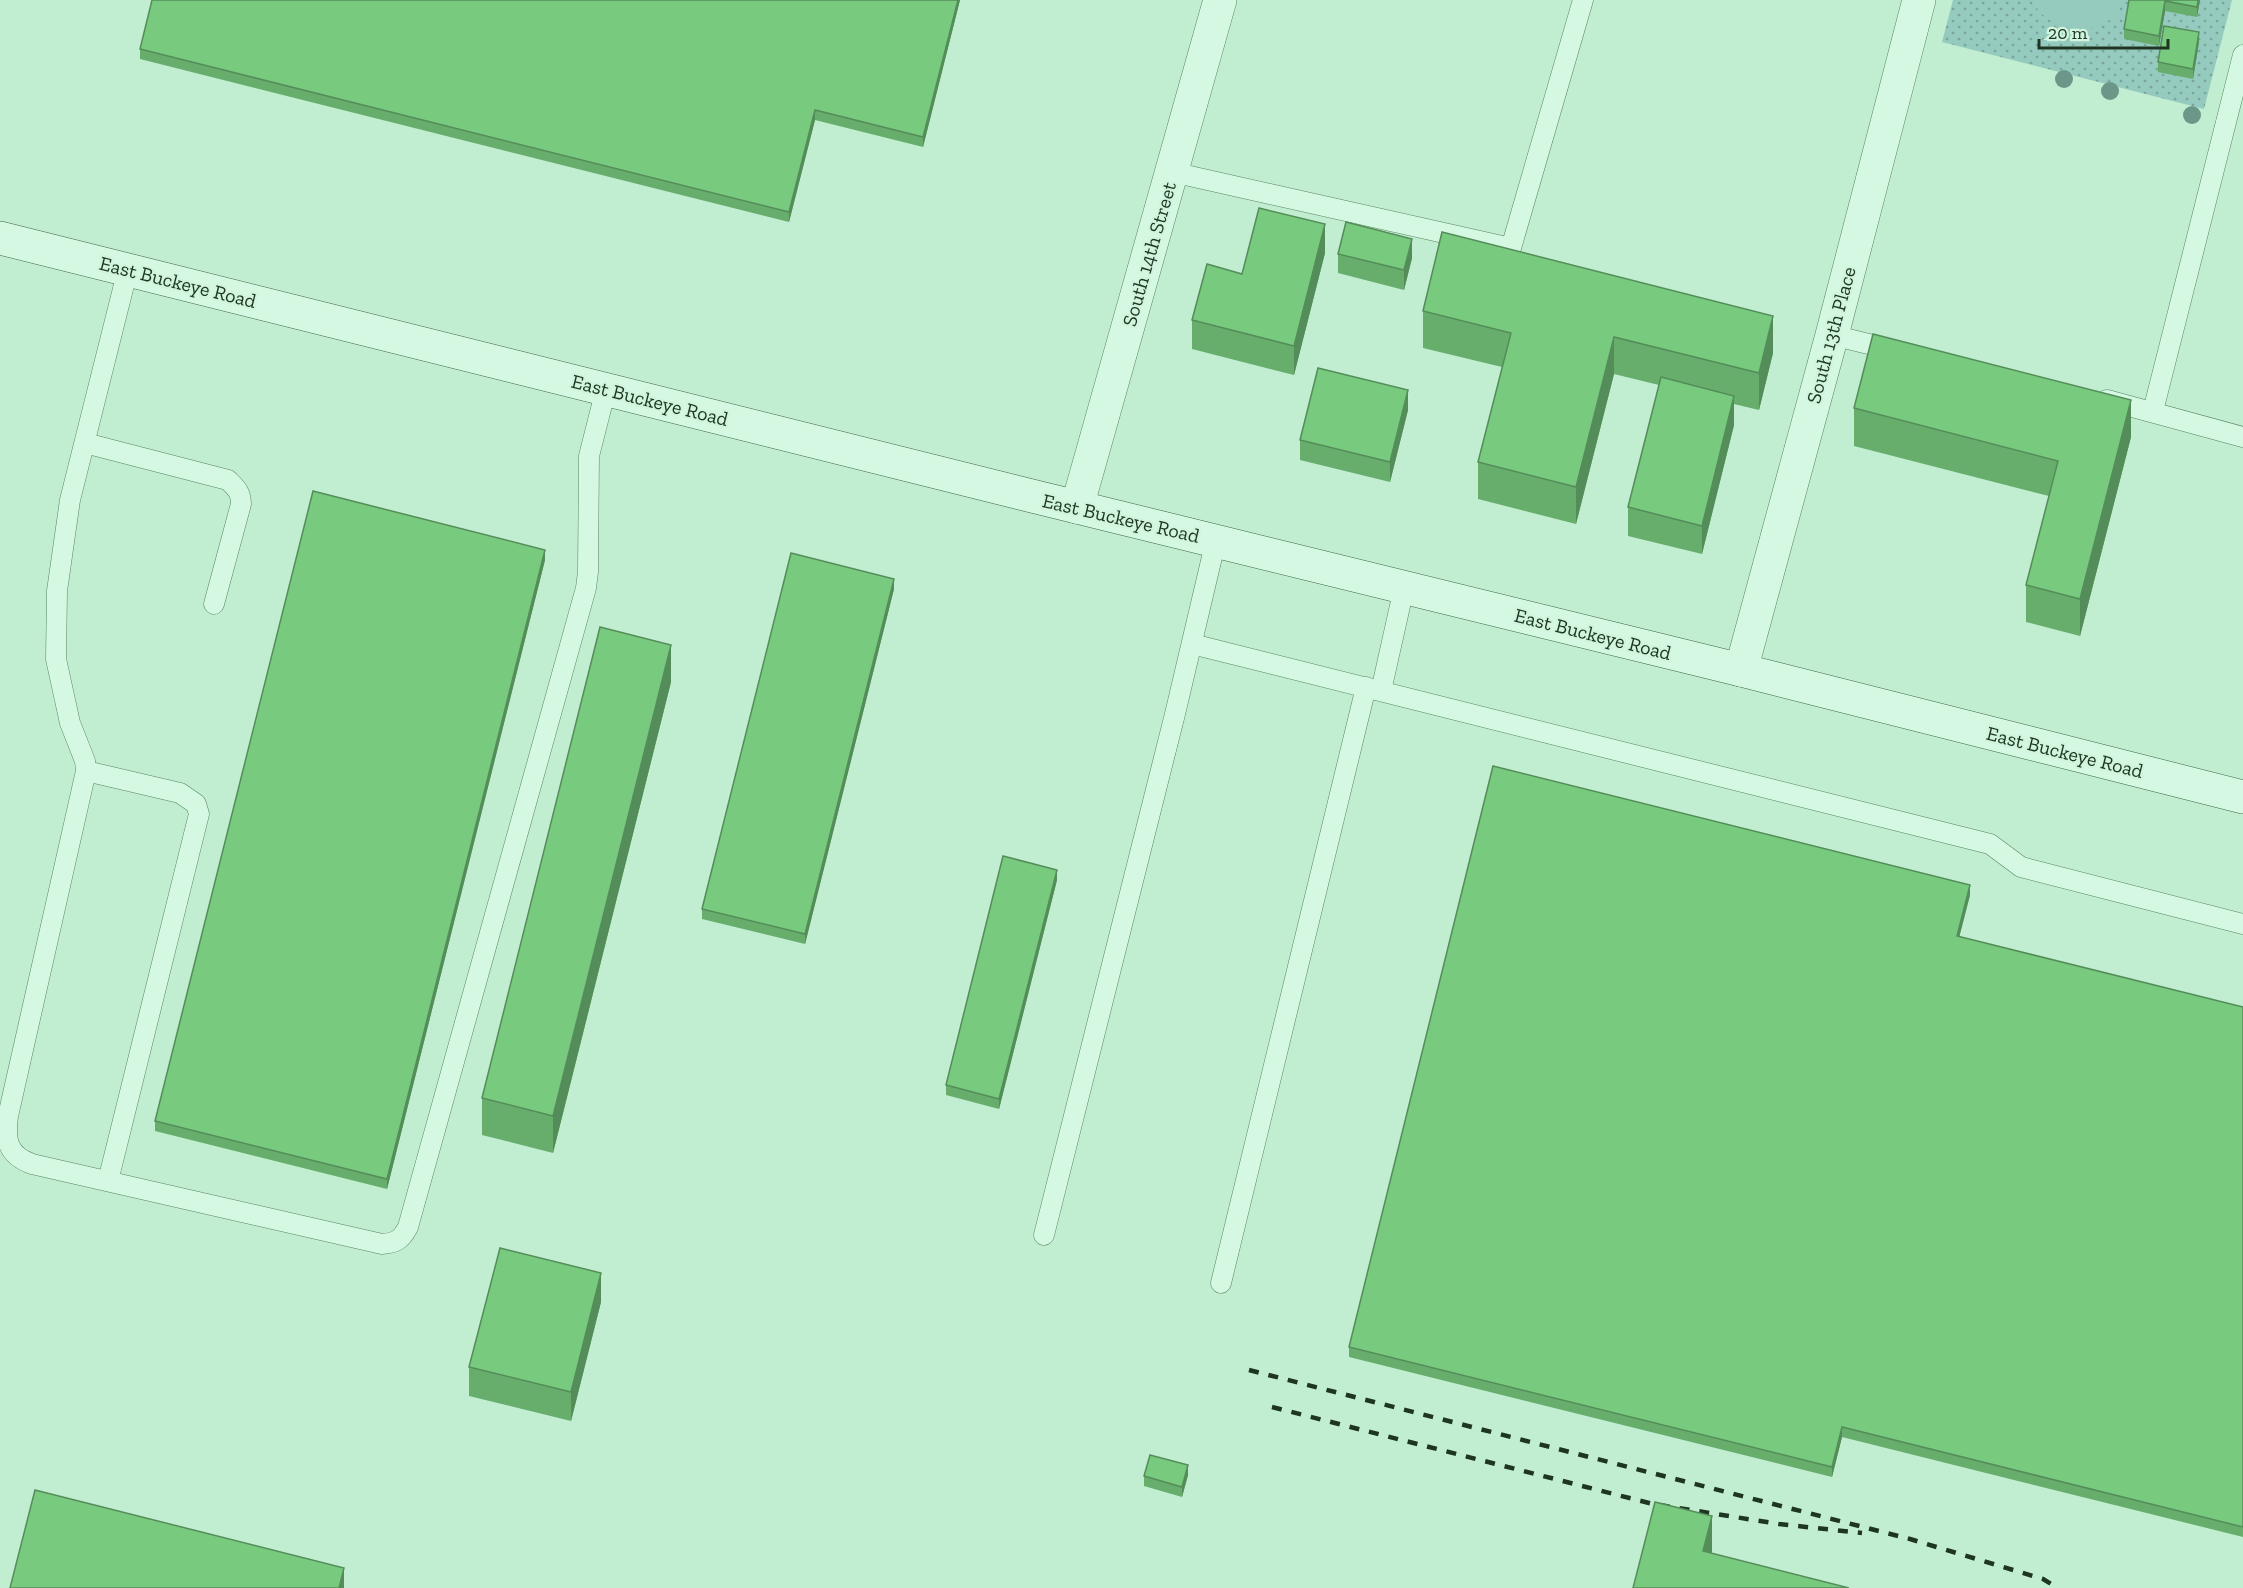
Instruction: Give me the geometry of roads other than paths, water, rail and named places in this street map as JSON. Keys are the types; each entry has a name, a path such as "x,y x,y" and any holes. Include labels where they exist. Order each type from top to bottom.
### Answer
{"main road":[{"name":"South 14th Street","path":"1077,507 1220,0"},
{"name":"South 13th Place","path":"1741,670 1832,336 1919,0"},
{"name":"East Buckeye Road","path":"0,238 1741,670 2243,797"}],"lane":[{"path":"1172,172 1511,248 1583,0"},
{"path":"2153,411 2243,55"},
{"path":"128,269 70,500 57,591 56,659 70,723 85,761 86,771 8,1116 6,1132 10,1148 19,1159 381,1244 393,1244 402,1238 408,1227 585,588 588,572 589,456 606,390"},
{"path":"1832,336 1912,354"},
{"path":"2084,395 2153,411 2243,437"},
{"path":"85,442 228,480 237,489 241,495 241,504 214,604"},
{"path":"1044,1235 1216,540"},
{"path":"1221,1283 1373,689 1404,588"},
{"path":"1192,644 1990,844 2021,867 2243,924"},
{"path":"86,771 180,793 196,804 199,814 108,1181"}],"railway":[{"path":"1249,1370 1910,1539 2043,1579 2058,1588"},
{"path":"1272,1407 1653,1504 1779,1524 1862,1533"}]}
